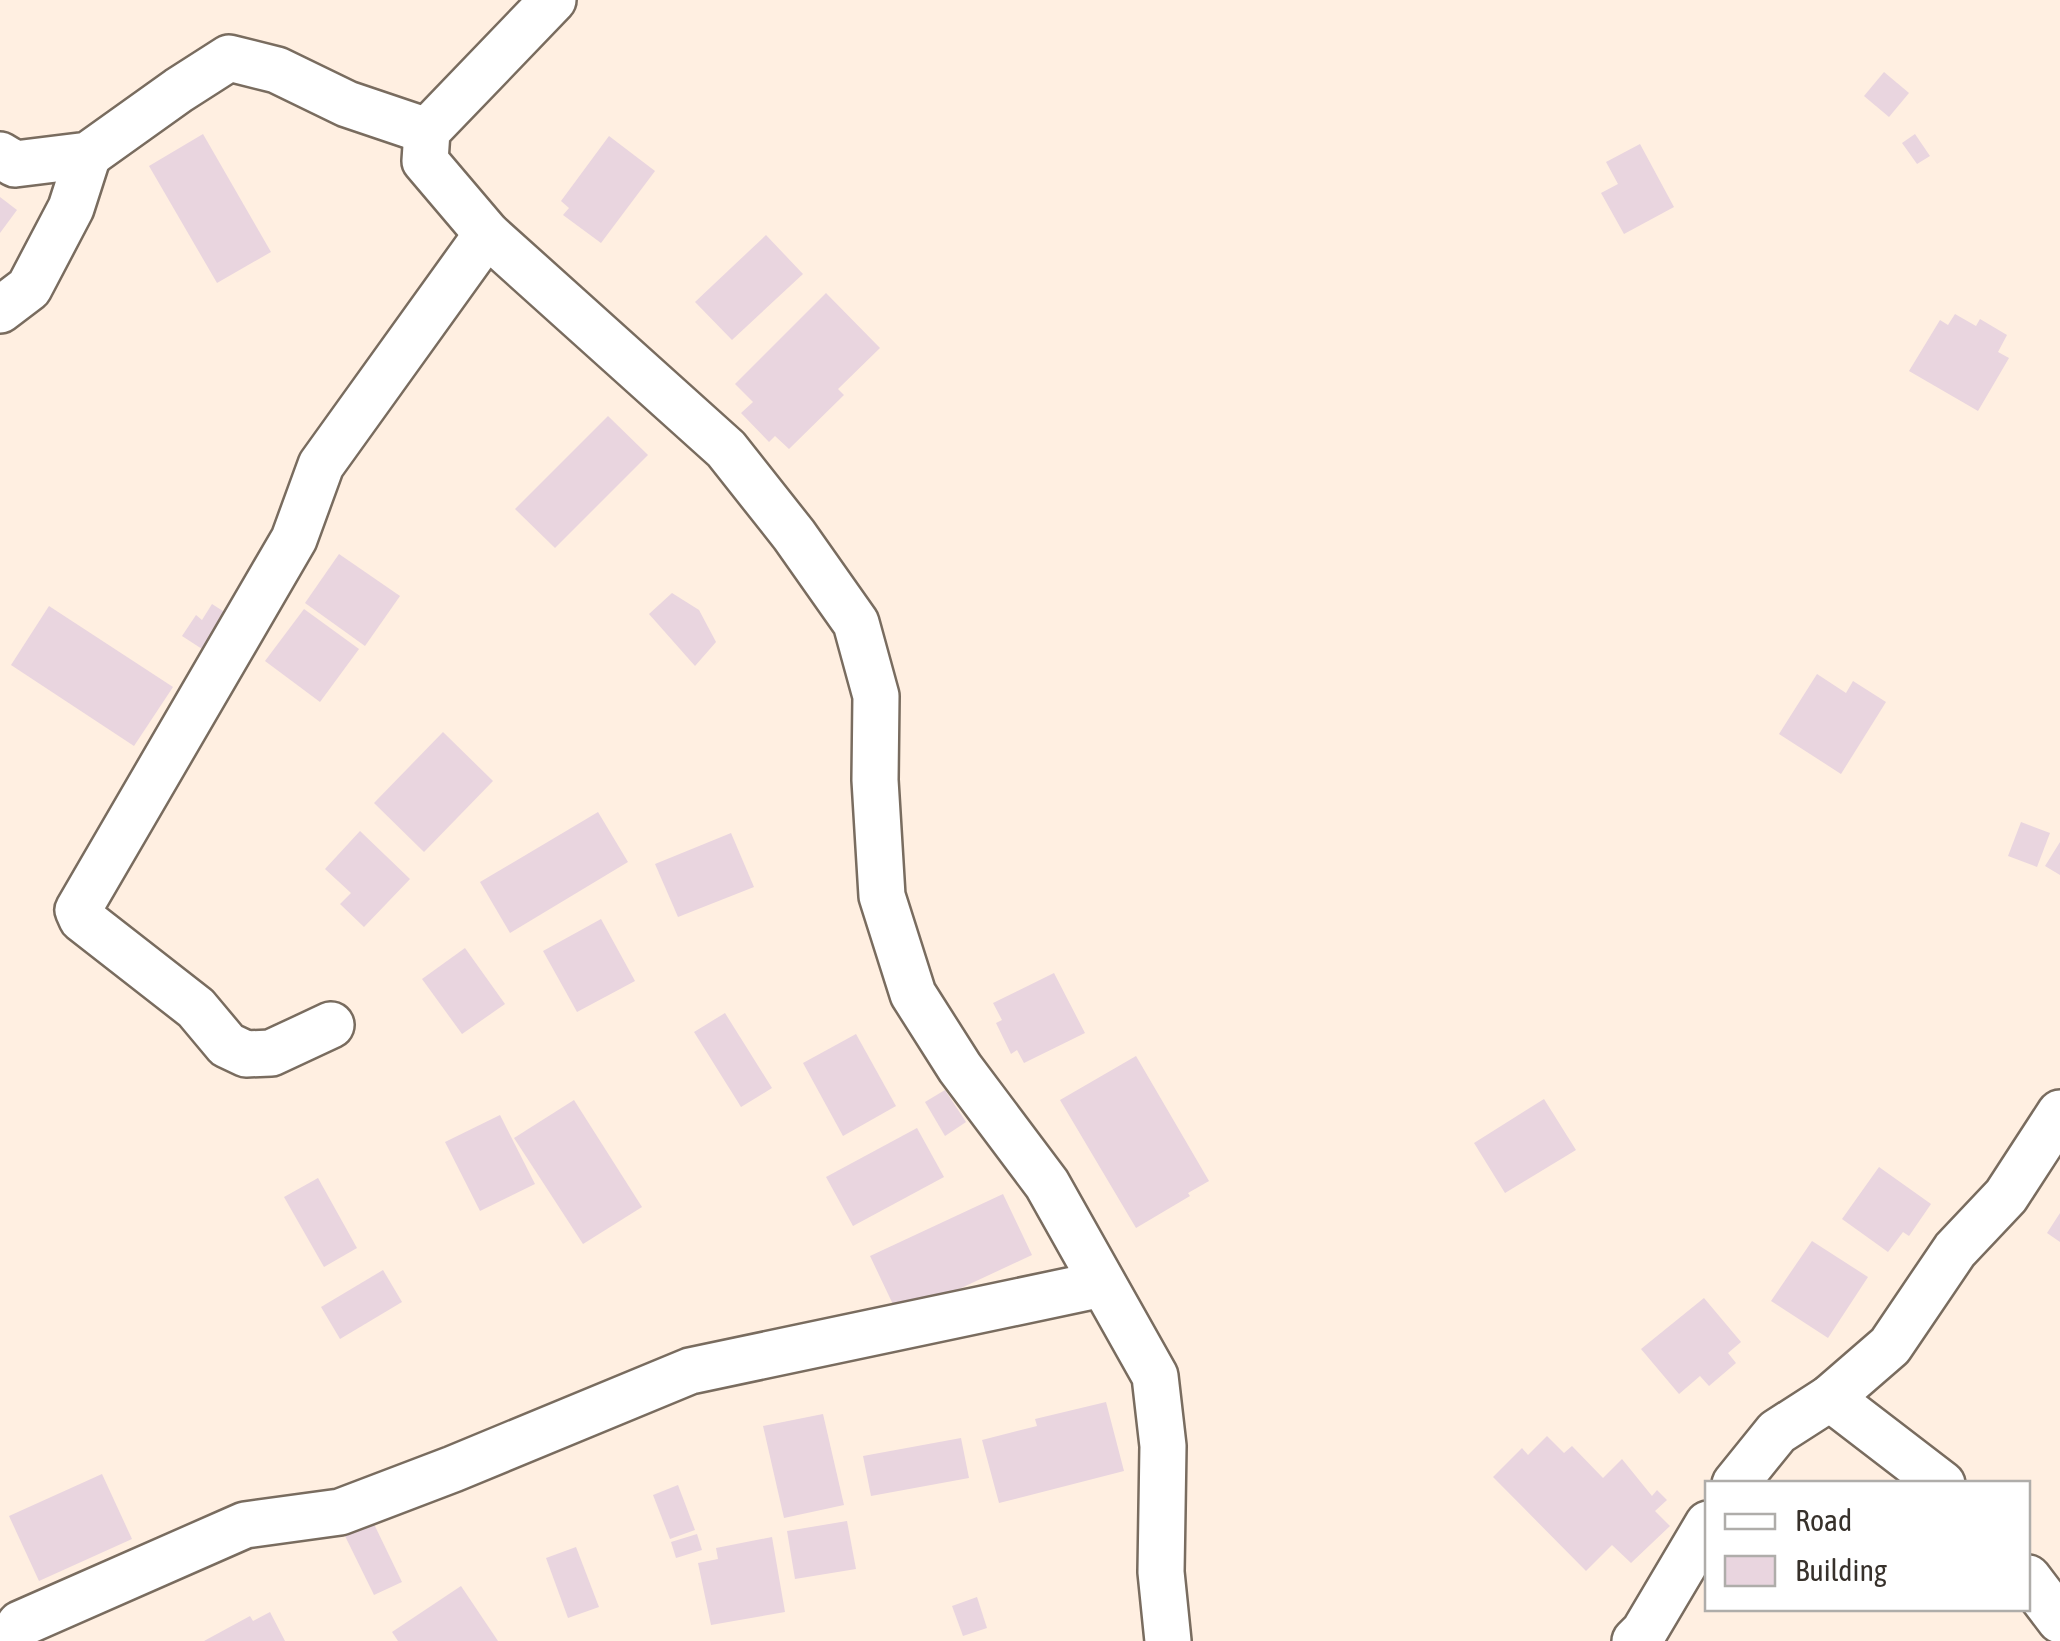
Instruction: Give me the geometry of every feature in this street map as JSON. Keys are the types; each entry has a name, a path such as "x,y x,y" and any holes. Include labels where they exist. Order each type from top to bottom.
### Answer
{"street":[{"path":"553,0 427,131 426,162 488,234 726,449 794,535 856,624 876,696 875,780 882,896 913,994 960,1068 1047,1184 1155,1376 1163,1446 1161,1572 1168,1641"},
{"path":"0,155 15,164 88,155 229,58 277,70 347,104 427,131"},
{"path":"0,310 29,288 71,208 88,155"},
{"path":"331,1026 271,1053 246,1054 227,1045 196,1008 82,920 78,910 294,539 321,465 488,234"},
{"path":"1737,1481 1777,1432 1830,1398 1890,1346 1955,1250 2006,1196 2060,1113"},
{"path":"9,1641 20,1624 245,1525 340,1512 453,1470 690,1371 1102,1284"},
{"path":"1830,1398 1938,1481"},
{"path":"1636,1641 1705,1529"},
{"path":"2030,1581 2060,1620"}],"building":[{"path":"1884,72 1909,93 1889,117 1864,96"},
{"path":"203,134 271,252 217,283 149,166"},
{"path":"1915,134 1930,156 1917,164 1902,143"},
{"path":"609,136 655,171 601,243 563,215 569,208 561,201"},
{"path":"1640,144 1674,207 1624,234 1601,193 1618,184 1606,162"},
{"path":"0,197 17,210 0,233"},
{"path":"766,235 803,274 732,340 695,302"},
{"path":"826,293 880,348 838,389 844,395 789,449 775,436 769,442 741,413 753,402 735,384"},
{"path":"1955,314 1976,326 1980,319 2007,335 1998,352 2009,358 1978,411 1909,371 1940,320 1948,325"},
{"path":"608,416 648,455 555,548 515,509"},
{"path":"339,554 400,596 365,646 305,603"},
{"path":"672,593 699,610 716,642 695,666 649,614"},
{"path":"212,604 240,622 216,658 182,636 196,615 202,620"},
{"path":"49,606 173,687 134,746 11,665"},
{"path":"304,609 359,649 320,702 265,661"},
{"path":"1817,674 1846,693 1853,681 1886,702 1841,774 1779,734"},
{"path":"443,732 493,781 424,852 374,803"},
{"path":"598,812 628,862 510,933 480,882"},
{"path":"2021,822 2050,833 2037,867 2008,856"},
{"path":"360,831 410,879 364,927 340,904 351,893 325,869"},
{"path":"731,833 754,887 678,917 655,864"},
{"path":"2060,842 2060,875 2045,866"},
{"path":"601,919 635,981 577,1012 543,951"},
{"path":"465,948 505,1004 462,1034 422,979"},
{"path":"1054,973 1085,1033 1024,1063 1017,1050 1011,1054 996,1023 1002,1020 993,1003"},
{"path":"725,1013 772,1088 741,1107 694,1032"},
{"path":"856,1034 896,1106 843,1136 803,1063"},
{"path":"1136,1056 1209,1181 1136,1228 1060,1100"},
{"path":"945,1090 966,1122 945,1136 925,1102"},
{"path":"1544,1099 1576,1150 1505,1193 1474,1143"},
{"path":"574,1100 642,1207 583,1244 514,1138"},
{"path":"500,1115 535,1184 480,1211 445,1142"},
{"path":"917,1128 944,1177 853,1226 826,1177"},
{"path":"1879,1167 1931,1204 1909,1236 1903,1232 1888,1252 1842,1219"},
{"path":"318,1178 357,1248 324,1267 284,1197"},
{"path":"1003,1194 1032,1255 899,1317 870,1256"},
{"path":"2060,1213 2060,1242 2047,1233"},
{"path":"1812,1241 1868,1277 1828,1338 1771,1301"},
{"path":"383,1270 402,1302 340,1339 321,1307"},
{"path":"1704,1298 1741,1342 1728,1353 1736,1363 1709,1386 1700,1376 1679,1394 1641,1349"},
{"path":"1106,1402 1124,1471 999,1503 982,1440 1037,1426 1035,1419"},
{"path":"823,1414 844,1505 784,1518 763,1426"},
{"path":"1547,1436 1564,1453 1572,1446 1603,1478 1622,1459 1652,1496 1657,1490 1667,1500 1655,1511 1670,1526 1631,1563 1612,1545 1586,1571 1493,1477 1522,1448 1528,1455"},
{"path":"961,1438 969,1478 871,1496 863,1456"},
{"path":"102,1474 132,1539 39,1581 9,1516"},
{"path":"678,1485 695,1530 670,1539 653,1495"},
{"path":"847,1521 856,1569 795,1579 787,1531"},
{"path":"373,1522 402,1582 374,1595 345,1536"},
{"path":"697,1534 702,1550 676,1558 671,1542"},
{"path":"772,1537 785,1612 711,1625 698,1563 718,1559 716,1548"},
{"path":"576,1547 599,1607 568,1618 546,1558"},
{"path":"461,1586 498,1641 398,1641 392,1632"},
{"path":"977,1597 987,1628 963,1636 952,1606"},
{"path":"270,1612 285,1641 204,1641 250,1616 253,1621"}]}
